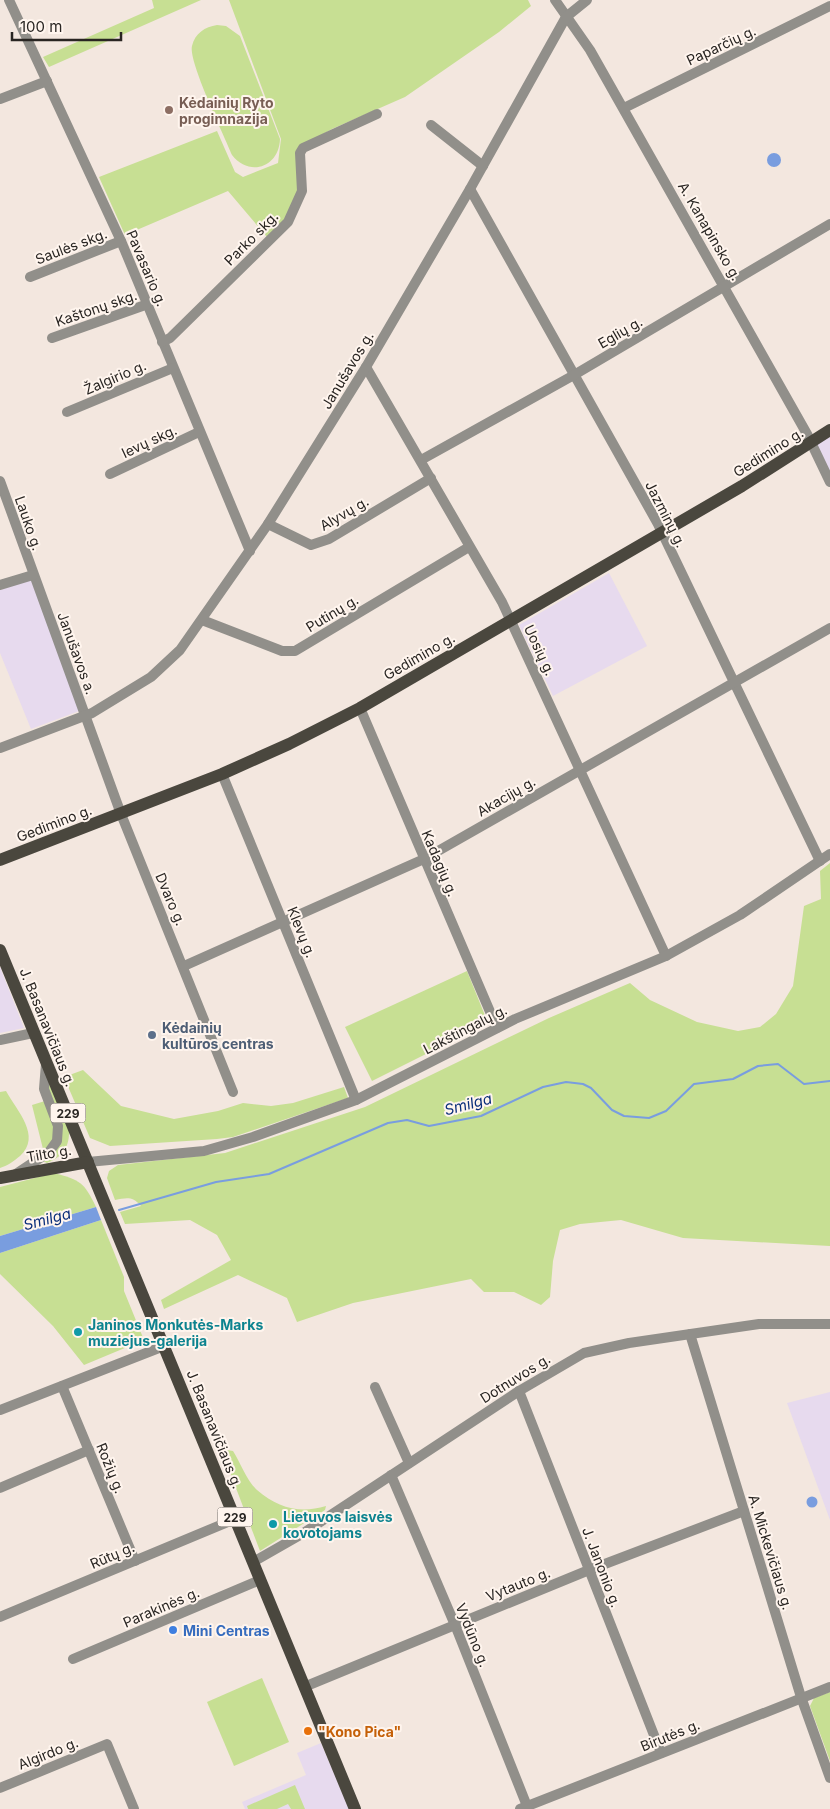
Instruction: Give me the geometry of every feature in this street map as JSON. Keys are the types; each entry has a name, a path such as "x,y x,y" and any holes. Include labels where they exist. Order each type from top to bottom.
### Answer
{"main road":[{"name":"Gedimino g.","path":"0,860 222,774 289,744 360,708 767,471 830,430"},
{"name":"J. Basanavičiaus g.","path":"0,950 355,1809"},
{"name":"Tilto g.","path":"0,1178 88,1162"}],"street":[{"path":"0,3 8,0"},
{"name":"Pavasario g.","path":"8,0 121,242 250,550"},
{"name":"A. Kanapinsko g.","path":"555,0 590,50 624,108 726,287 830,482"},
{"name":"Janušavos g.","path":"85,716 131,691 167,664 202,620 268,524 366,367 470,190 566,17 587,0"},
{"name":"Paparčių g.","path":"624,108 773,36 830,6"},
{"path":"0,99 47,81"},
{"name":"Parko skg.","path":"162,342 170,338 288,222 302,191 300,153 303,148 377,114"},
{"path":"431,125 483,166"},
{"name":"Jazminų g.","path":"470,190 662,532 820,861"},
{"name":"Eglių g.","path":"421,460 574,375 830,224"},
{"name":"Saulės skg.","path":"30,277 121,242"},
{"name":"Kaštonų skg.","path":"52,338 148,304"},
{"name":"Uosių g.","path":"366,367 511,620 666,956"},
{"name":"Žalgirio g.","path":"68,412 173,368"},
{"name":"Ievų skg.","path":"110,474 199,432"},
{"name":"Alyvų g.","path":"268,524 311,545 329,539 430,478"},
{"name":"Lauko g.","path":"0,481 33,575"},
{"name":"Putinų g.","path":"202,620 282,651 295,651 469,547"},
{"path":"0,584 33,575"},
{"name":"Janušavos a.","path":"0,748 85,716 33,575"},
{"name":"Akacijų g.","path":"184,966 424,859 830,628"},
{"name":"Kadagių g.","path":"360,708 497,1028"},
{"name":"Dvaro g.","path":"85,716 121,814 184,966 233,1092"},
{"name":"Klevų g.","path":"222,774 356,1100"},
{"name":"Lakštingalų g.","path":"88,1162 204,1151 253,1137 356,1100 497,1028 666,956 740,915 830,854"},
{"path":"0,1040 33,1033"},
{"name":"Tilto g.","path":"16,1174 49,1152 57,1141 58,1126 44,1089 46,1064"},
{"name":"Dotnuvos g.","path":"253,1562 302,1534 519,1391 563,1364 592,1350 759,1324 830,1324"},
{"name":"A. Mickevičiaus g.","path":"690,1334 801,1697 830,1778"},
{"path":"0,1410 164,1346"},
{"name":"Rožių g.","path":"62,1386 135,1560"},
{"path":"375,1387 409,1463"},
{"name":"J. Janonio g.","path":"519,1391 660,1753"},
{"path":"0,1488 89,1450"},
{"name":"Vydūno g.","path":"391,1476 454,1625 524,1808"},
{"name":"Vytauto g.","path":"304,1687 588,1570 744,1511"},
{"name":"Rūtų g.","path":"0,1617 236,1519"},
{"name":"Parakinės g.","path":"73,1659 260,1580"},
{"name":"Birutės g.","path":"524,1808 830,1687"},
{"name":"Algirdo g.","path":"0,1788 107,1744 134,1809"}],"shaded area":[{"path":"830,435 830,473 814,446"},
{"path":"609,573 647,646 553,696 519,625"},
{"path":"32,579 79,711 31,729 0,653 0,590"},
{"path":"0,967 24,1028 0,1033"},
{"path":"830,1392 830,1520 787,1403"},
{"path":"321,1743 349,1809 245,1809 242,1802 306,1775 297,1753"}],"green space":[{"path":"152,0 201,0 49,67 43,57 154,8"},
{"path":"229,0 528,0 531,6 499,32 405,97 332,129 303,145 298,190 286,219 267,237 228,191 125,235 99,177 217,131 235,172 243,177 278,163 281,139"},
{"path":"217,25 226,26 240,36 280,139 274,157 269,163 262,166 247,166 239,162 232,155 195,67 192,54 193,41 201,31"},
{"path":"830,863 830,1246 683,1238 621,1220 580,1224 560,1230 553,1261 550,1297 541,1305 514,1292 484,1292 471,1279 353,1303 297,1322 287,1298 238,1275 164,1309 161,1300 231,1260 217,1235 190,1220 125,1224 120,1212 141,1206 129,1198 115,1200 107,1178 109,1171 118,1165 225,1153 365,1107 549,1018 630,983 650,1000 697,1022 738,1031 760,1027 776,1014 793,986 804,906 821,899 820,871"},
{"path":"467,971 488,1023 372,1081 345,1027"},
{"path":"83,1070 121,1106 174,1119 218,1111 243,1103 271,1106 293,1103 344,1087 348,1098 233,1137 110,1146 90,1138 64,1077"},
{"path":"47,1077 69,1129 69,1135 67,1146 61,1154 53,1161 47,1163 43,1161 44,1153 32,1105 45,1101"},
{"path":"6,1091 21,1115 29,1140 20,1156 0,1168 0,1092"},
{"path":"54,1173 80,1183 88,1192 96,1207 0,1236 0,1187"},
{"path":"101,1220 124,1277 124,1291 144,1340 84,1365 53,1326 0,1274 0,1253"},
{"path":"227,1450 233,1451 253,1486 273,1501 298,1509 326,1506 325,1510 260,1551 223,1454"},
{"path":"262,1678 289,1742 234,1766 207,1702"},
{"path":"830,1692 830,1761 810,1706 814,1698"},
{"path":"295,1785 305,1809 291,1809 288,1804 277,1809 248,1809 247,1806"}],"water":[{"path":"774,153 779,155 781,160 779,165 774,167 769,165 767,160 769,155"},
{"path":"96,1207 101,1220 0,1253 0,1236"},
{"path":"812,1496 818,1502 812,1508 806,1502"}],"waterway":[{"name":"Smilga","path":"119,1210 216,1182 269,1174 388,1123 407,1120 429,1126 481,1116 543,1087 566,1082 583,1084 591,1088 612,1110 624,1116 649,1118 666,1111 694,1084 733,1079 758,1066 778,1064 804,1084 830,1081"}],"place":[{"name":"Kėdainių Ryto progimnazija","path":"169,110"},
{"name":"Kėdainių kultūros centras","path":"152,1035"},
{"name":"Janinos Monkutės-Marks muziejus-galerija","path":"78,1332"},
{"name":"Lietuvos laisvės kovotojams","path":"273,1524"},
{"name":"Mini Centras","path":"173,1630"},
{"name":"\"Kono Pica\"","path":"308,1731"}]}
